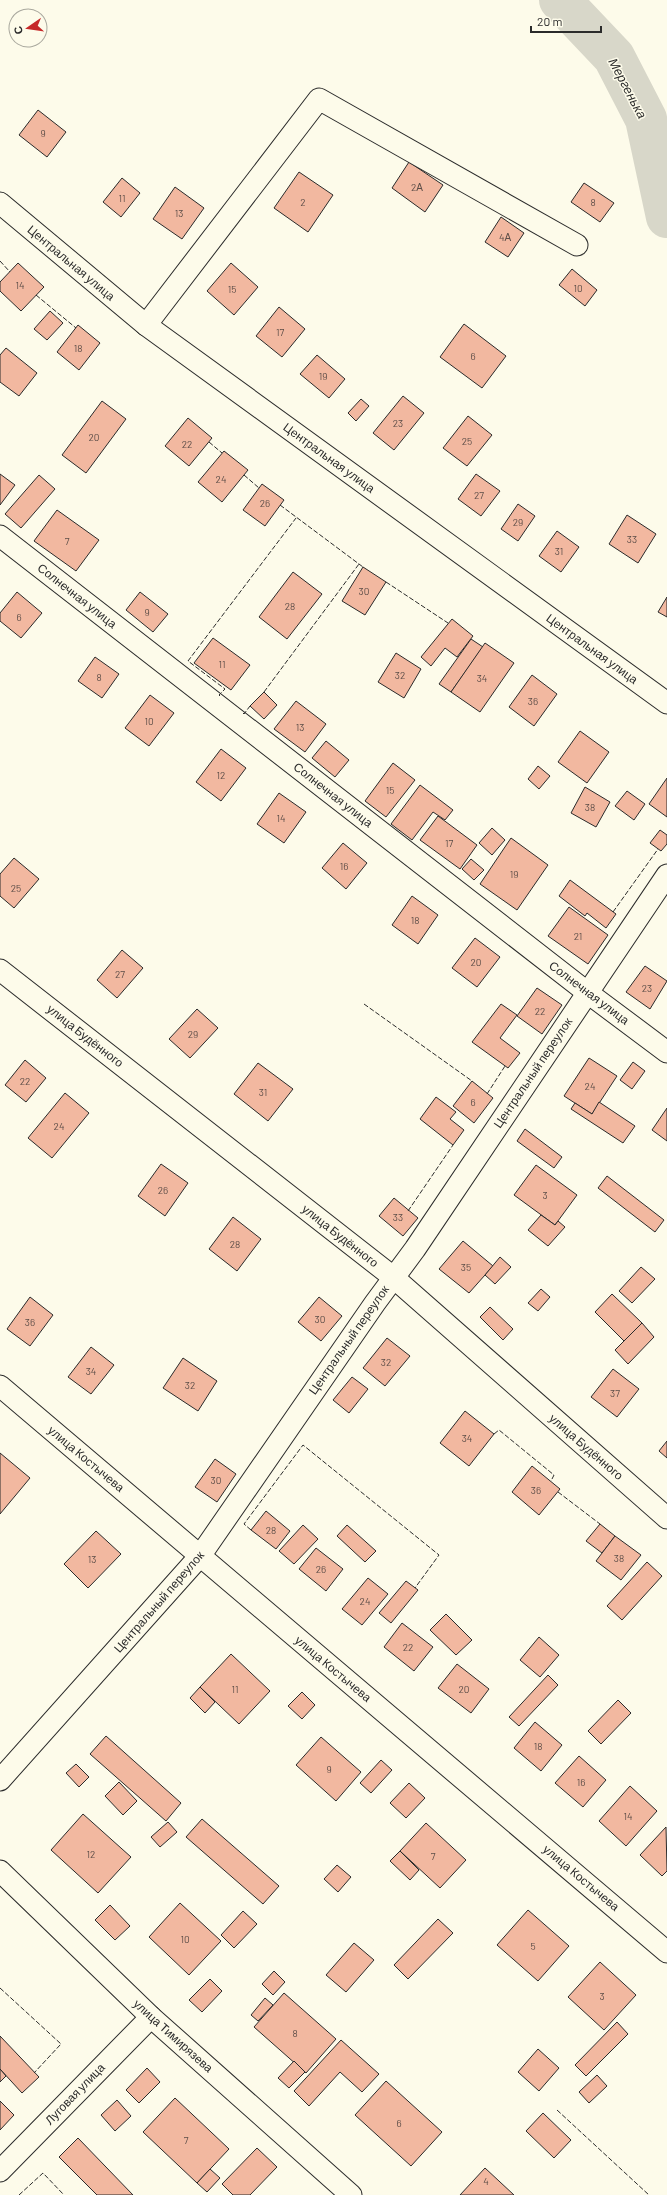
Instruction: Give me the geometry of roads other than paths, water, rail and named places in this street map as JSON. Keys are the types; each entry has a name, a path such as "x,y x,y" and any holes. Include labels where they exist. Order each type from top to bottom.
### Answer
{"street":[{"path":"146,325 319,99 577,245"},
{"name":"Центральная улица","path":"0,203 146,325 667,703"},
{"name":"Солнечная улица","path":"0,536 588,994 667,1052"},
{"name":"Центральный переулок","path":"0,1780 200,1556 393,1277 415,1249 667,875"},
{"name":"улица Будённого","path":"0,970 393,1277 667,1518"},
{"name":"улица Костычева","path":"0,1386 667,1952"},
{"name":"улица Тимирязева","path":"0,1871 151,2017 351,2195"},
{"name":"Луговая улица","path":"0,2171 151,2017"}],"waterway":[{"name":"Мергенька","path":"560,0 614,57 646,119 667,217"}]}
